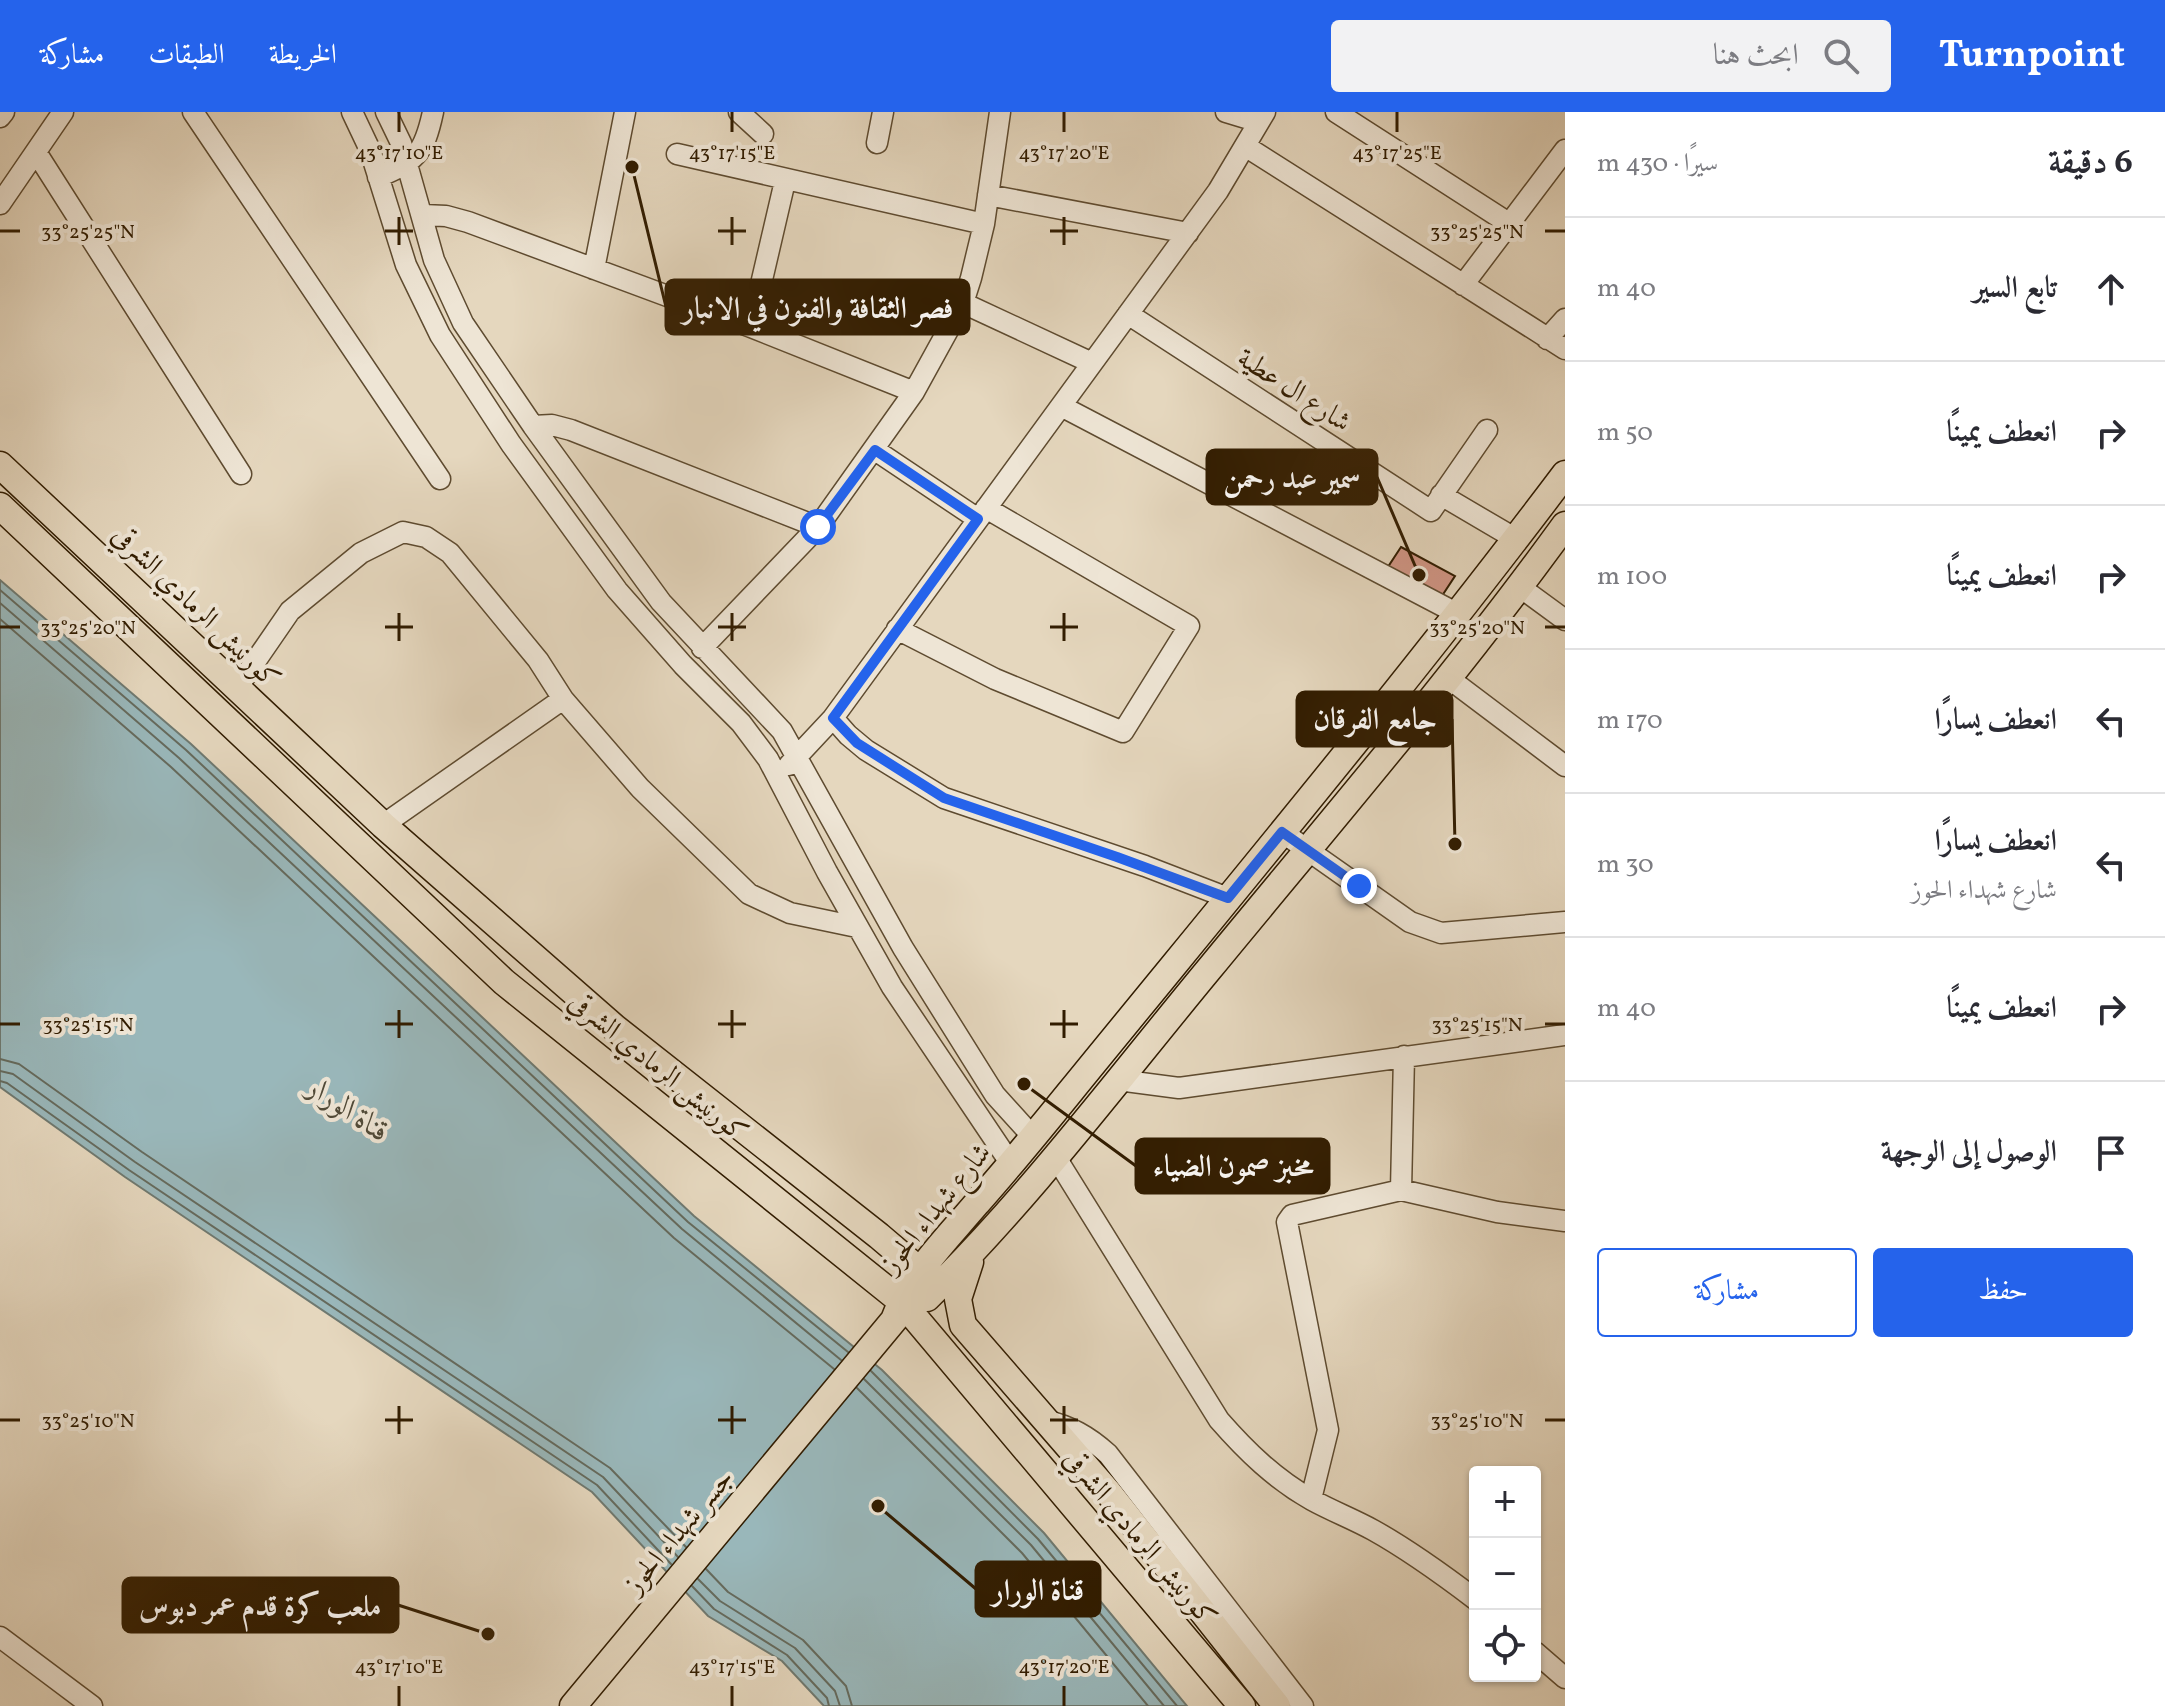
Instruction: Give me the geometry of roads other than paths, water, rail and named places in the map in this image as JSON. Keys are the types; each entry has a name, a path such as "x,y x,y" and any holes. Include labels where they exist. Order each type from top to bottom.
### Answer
{"main road":[{"name":"كورنيش الرمادي الشرقي","path":"0,465 383,825 615,1028 930,1278"},
{"name":"شارع شهداء الحوز","path":"902,1311 930,1278 953,1229 1011,1164 1282,832 1458,614 1565,474"},
{"name":"كورنيش الرمادي الشرقي","path":"0,506 504,982 902,1311 986,1404 1242,1706"},
{"name":"شارع شهداء الحوز","path":"930,1278 976,1248 1055,1156 1520,587 1565,525"},
{"path":"110,607 132,587"},
{"path":"879,1236 900,1244 923,1244 953,1229"},
{"name":"كورنيش الرمادي الشرقي","path":"976,1248 959,1291 959,1313 963,1325 1108,1492 1277,1706"},
{"name":"جسر شهداء الحوز","path":"573,1706 902,1311"},
{"path":"986,1404 1010,1381"}],"street":[{"path":"0,117 4,112"},
{"path":"0,204 63,112"},
{"path":"193,112 440,479"},
{"path":"352,112 370,150 392,228 440,335 511,444 617,590 683,665 741,723 777,776 857,927 930,1045 1011,1164"},
{"path":"386,112 408,164 434,260 452,302 533,426 639,575 702,648 772,719 798,758 903,948 995,1095 1033,1137"},
{"path":"378,177 408,164 417,156 433,112"},
{"path":"594,269 625,112"},
{"path":"739,112 763,134"},
{"path":"877,143 883,112"},
{"path":"702,648 818,527 914,392 963,303 984,224 1000,112"},
{"path":"777,776 798,758 833,718 1218,191 1262,117 1226,112"},
{"path":"1336,112 1510,224"},
{"path":"1245,146 1556,344 1565,319"},
{"path":"1463,285 1565,150"},
{"path":"36,152 241,474"},
{"path":"677,154 984,224"},
{"path":"751,327 785,181"},
{"path":"988,195 1188,233"},
{"path":"423,215 457,219 751,327 914,392"},
{"path":"963,303 1092,363"},
{"name":"شارع ال عطية","path":"1128,314 1436,503 1516,539"},
{"path":"1061,406 1458,614"},
{"path":"533,426 552,425 571,430 818,527"},
{"path":"1436,503 1487,430"},
{"path":"875,450 982,513 1189,626 1123,732 995,679 897,629"},
{"path":"237,688 290,611 361,553 403,532 426,537 450,553 538,660 563,699 640,788 749,894 790,913 857,927"},
{"path":"1520,587 1565,620"},
{"path":"1447,677 1565,766"},
{"path":"383,825 563,699"},
{"path":"833,718 857,743 944,798 1228,898"},
{"path":"1282,832 1410,922 1441,933 1564,921"},
{"path":"1118,1080 1179,1088 1565,1035"},
{"path":"1401,1190 1404,1056"},
{"path":"1055,1156 1219,1420 1246,1451 1277,1477 1311,1499 1374,1530 1433,1567 1469,1594"},
{"path":"1311,1499 1328,1430 1287,1222 1292,1215 1401,1190 1497,1212 1565,1221"},
{"path":"1044,1420 1068,1426 1090,1438 1108,1454 1303,1706"},
{"path":"0,1637 92,1706"},
{"path":"1541,1657 1565,1678"}],"water":[{"path":"0,580 191,744 694,1216 882,1370 1044,1533 1187,1706 824,1706 782,1661 708,1616 592,1492 125,1177 0,1087"}],"place":[{"name":"فصر الثقافة والفنون في الانبار","path":"632,167"},
{"name":"سمير عبد رحمن","path":"1419,575"},
{"name":"جامع الفرقان","path":"1455,844"},
{"name":"مخبز صمون الضياء","path":"1024,1084"},
{"name":"قناة الورار","path":"878,1506"},
{"name":"ملعب كرة قدم عمر دبوس","path":"488,1634"}]}
